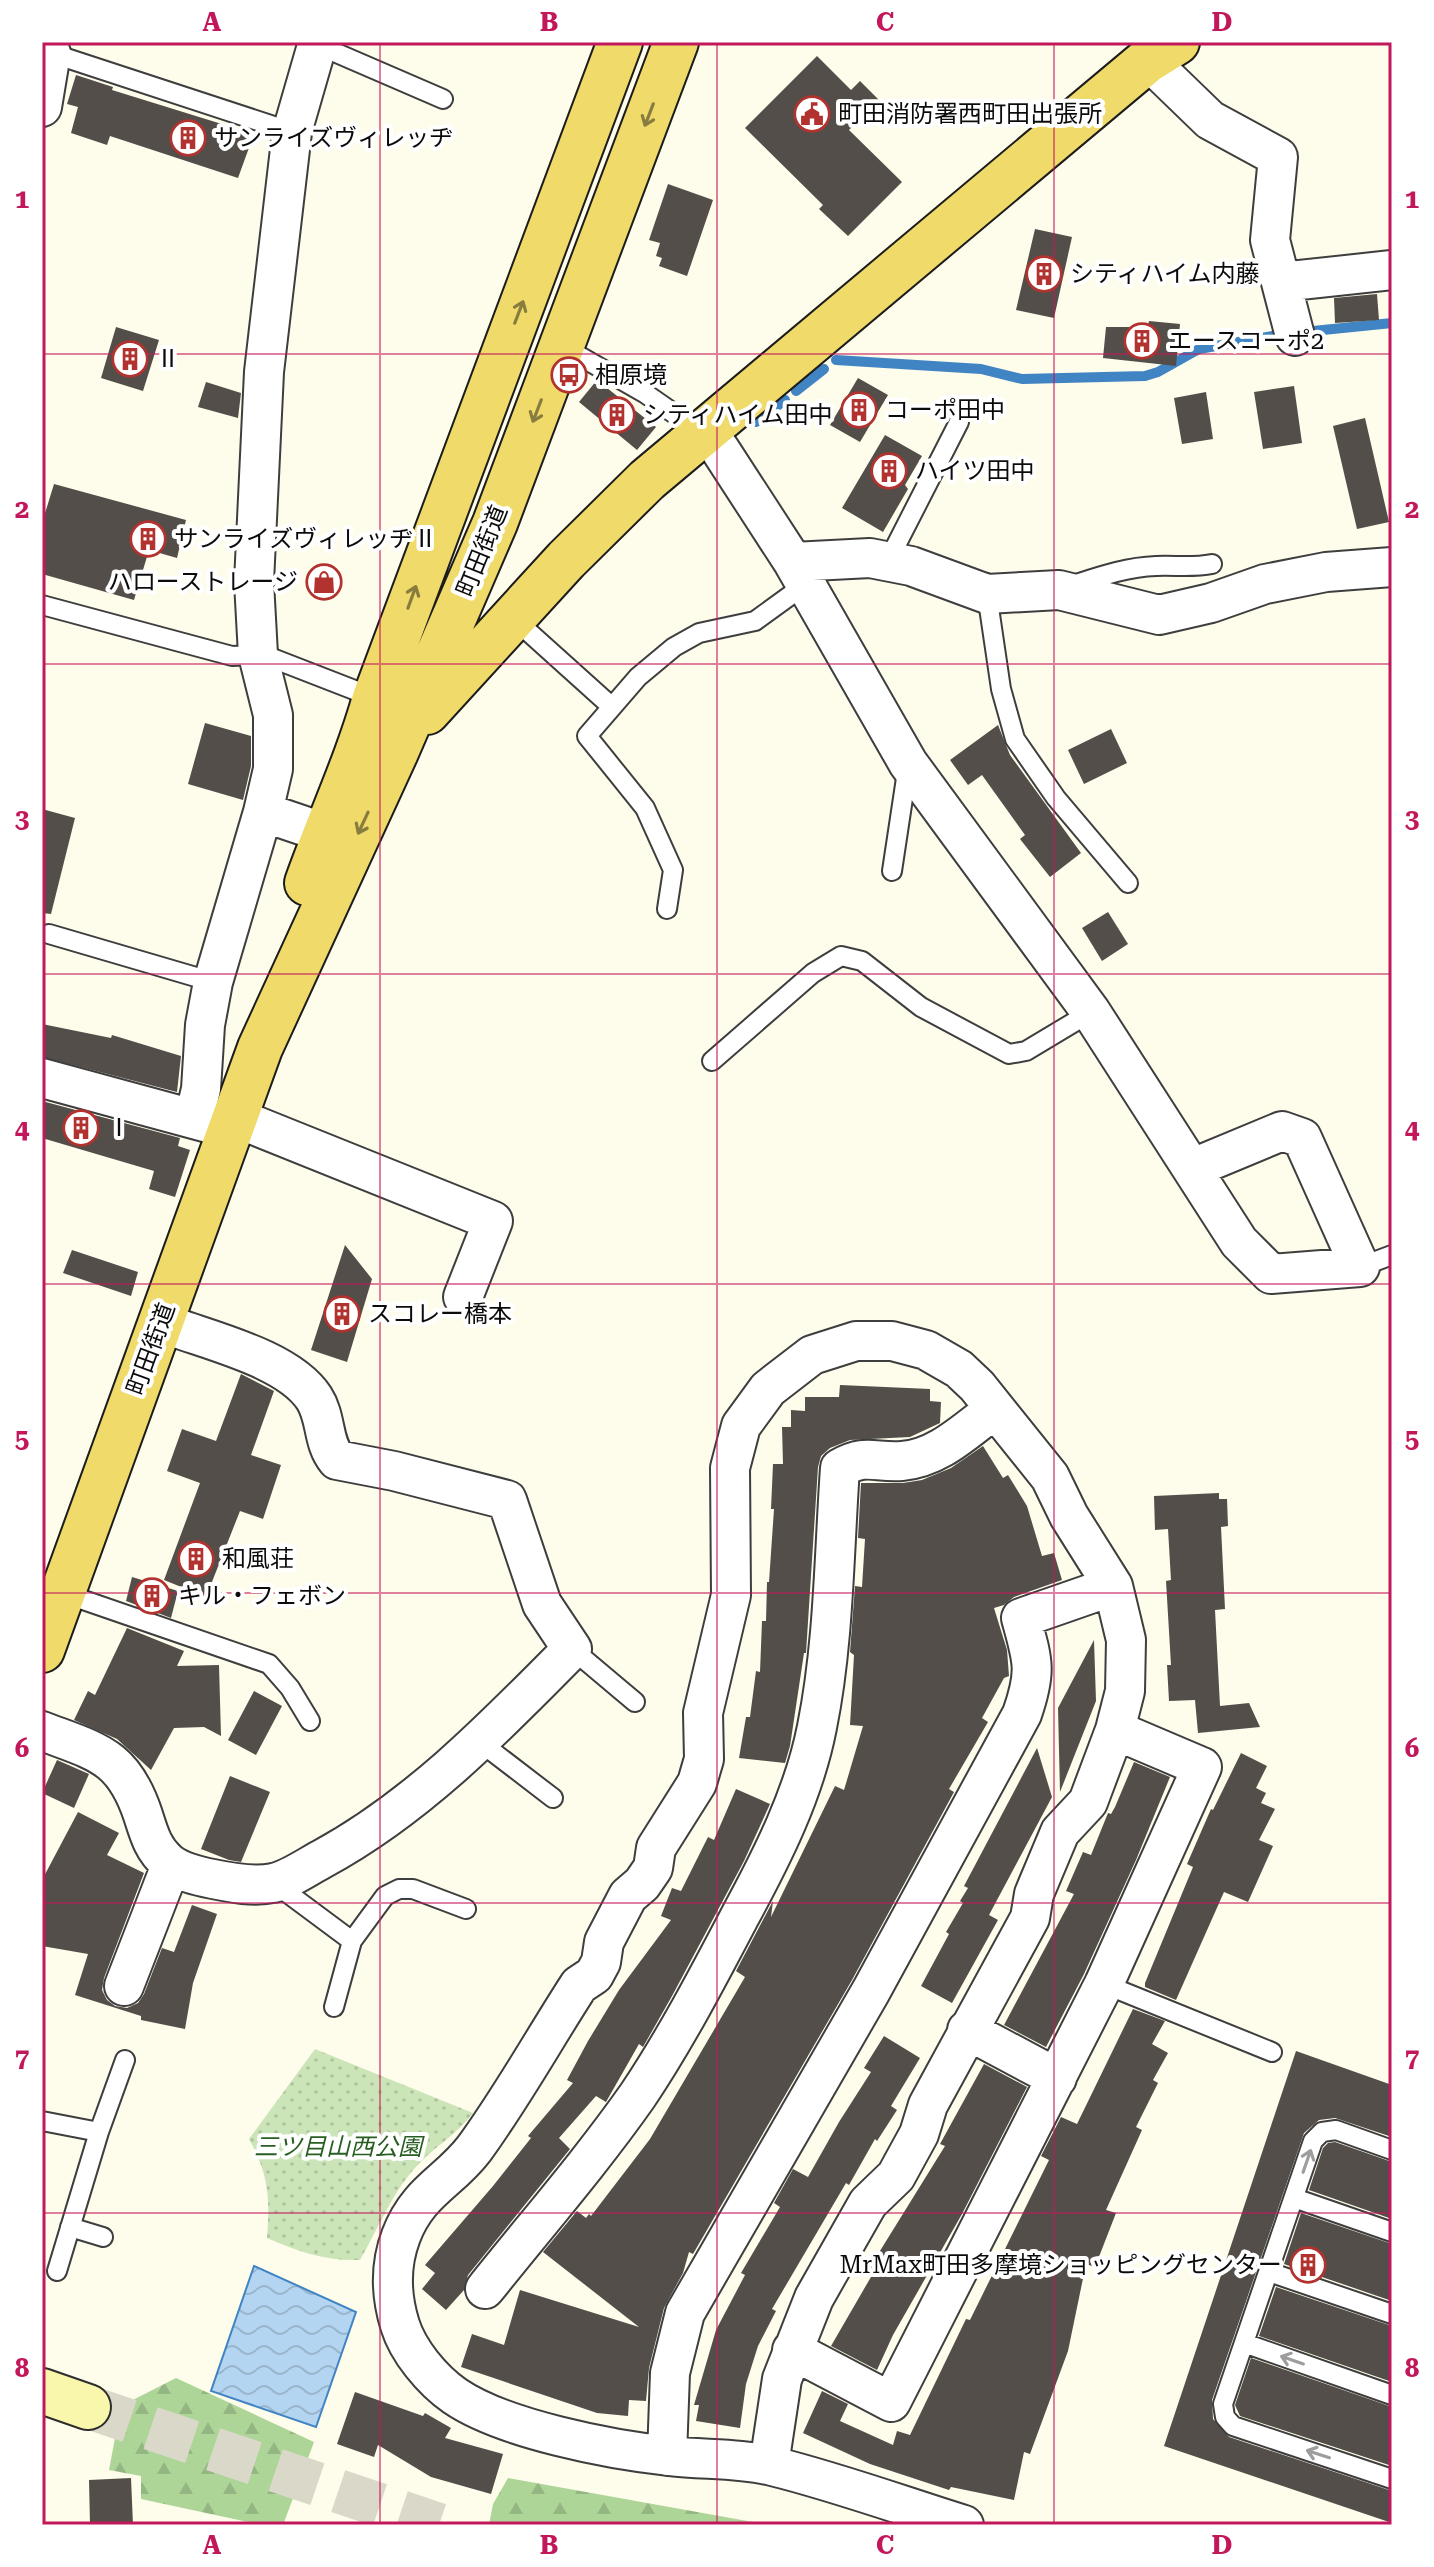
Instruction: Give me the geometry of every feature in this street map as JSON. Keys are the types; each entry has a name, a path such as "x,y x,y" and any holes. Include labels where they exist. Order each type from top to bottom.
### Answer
{"main road":[{"name":"町田街道","path":"42,1650 160,1322 219,1122 260,1048 378,751 375,698 620,42"},
{"name":"町田街道","path":"496,594 495,523 676,42"},
{"path":"378,751 402,667 414,656 496,594 566,560 647,480 1169,47"},
{"path":"452,490 457,520 496,594"},
{"path":"495,523 500,542 509,556 522,564 540,566 566,560"},
{"path":"378,751 433,705 496,594"},
{"name":"町田街道","path":"260,1048 325,833 378,751"}],"street":[{"path":"219,1122 201,1089 205,1025 213,982 273,769 273,715 258,655 254,582 264,372 292,132 318,43"},
{"path":"1169,47 1210,120 1278,157 1270,240 1295,336"},
{"path":"42,107 47,52"},
{"path":"1281,282 1392,270"},
{"path":"703,433 719,448 800,573 908,763 1091,1012 1239,1242 1271,1274 1376,1261 1302,1138 1282,1131 1193,1168"},
{"path":"800,573 870,558 911,566 987,594 1059,590 1159,615 1211,603 1265,584 1326,572 1392,567"},
{"path":"263,812 325,833"},
{"path":"42,1078 219,1122 493,1221 479,1281"},
{"path":"42,1731 112,1761 128,1779 154,1848 171,1865 196,1876 233,1884 274,1883 345,1847 378,1824 480,1742 572,1649 542,1604 507,1500 337,1460 328,1450 324,1417 301,1381 270,1362 160,1322"},
{"path":"769,2465 782,2379 814,2298 868,2203 896,2176 919,2134 928,2105 1030,1918 1034,1894 1060,1832 1088,1802 1115,1730 1125,1691 1126,1640 1113,1586 1069,1516 1050,1477 959,1369 926,1350 892,1341 856,1341 812,1355 768,1389 741,1426 730,1468 731,1595 703,1713 704,1759 697,1783 656,1848 653,1868 642,1884 628,1896 604,1942 601,1962 594,1975 579,1985 472,2151 429,2191 411,2215 400,2238 393,2270 392,2301 405,2339 422,2364 454,2396 516,2423 589,2443 667,2456 769,2465 964,2525"},
{"path":"485,2289 609,2135 640,2091 714,1965 765,1869 789,1814 801,1786 817,1729 825,1678 840,1468 856,1459 902,1461 935,1453 995,1409"},
{"path":"667,2456 670,2373 685,2313 871,1991 1022,1714 1032,1683 1032,1657 1021,1618 1113,1586"},
{"path":"792,2350 891,2402 1104,1984 1202,1767 1115,1730"},
{"path":"124,1986 171,1865"},
{"path":"967,2030 1057,2078"},
{"path":"42,2391 88,2407"}],"lane":[{"path":"318,43 443,99"},
{"path":"47,52 292,132"},
{"path":"562,346 646,394 703,433"},
{"path":"888,561 959,422"},
{"path":"1059,590 1117,572 1155,566 1192,568 1212,564"},
{"path":"667,909 673,870 645,808 587,736 638,677 674,647 699,633 755,621 800,573"},
{"path":"496,594 612,707"},
{"path":"987,594 1001,689 1015,739 1056,798 1128,883"},
{"path":"42,605 232,656 258,655 375,698"},
{"path":"892,871 908,763"},
{"path":"49,934 213,982"},
{"path":"712,1061 813,973 841,956 862,961 921,1007 1009,1054 1026,1051 1091,1012"},
{"path":"63,1593 269,1664 290,1688 310,1721"},
{"path":"572,1649 635,1702"},
{"path":"480,1742 553,1798"},
{"path":"274,1883 352,1941"},
{"path":"334,2007 352,1941 385,1896 399,1889 413,1889 466,1909"},
{"path":"1104,1984 1272,2052"},
{"path":"57,2271 99,2132 125,2060"},
{"path":"42,2121 99,2132"},
{"path":"1392,2150 1336,2130 1322,2132 1313,2141 1223,2404 1225,2417 1233,2426 1392,2479"},
{"path":"1294,2198 1392,2232"},
{"path":"70,2227 103,2237"},
{"path":"1269,2272 1392,2314"},
{"path":"1244,2343 1392,2395"}],"green space":[{"name":"三ツ目山西公園","path":"315,2049 473,2113 406,2179 360,2260 312,2255 267,2238 267,2187 261,2164 249,2139"},
{"path":"176,2378 314,2442 283,2525 262,2525 141,2499 141,2476 109,2470 121,2406"},
{"path":"508,2478 769,2525 489,2525 493,2504"}],"water":[{"path":"254,2266 356,2312 316,2427 211,2391"}],"building":[{"path":"817,56 851,90 860,81 879,100 849,130 902,182 848,236 819,209 823,205 745,128"},
{"name":"サンライズヴィレッヂ","path":"76,75 113,87 112,90 254,134 238,178 110,136 107,145 71,133 78,107 67,104"},
{"path":"668,184 713,200 687,276 659,266 662,258 656,256 660,243 649,240"},
{"name":"シティハイム内藤","path":"1035,229 1072,237 1054,318 1016,310"},
{"path":"1377,294 1379,320 1335,323 1334,298"},
{"name":"エースコーポ2","path":"1149,321 1180,324 1176,366 1103,358 1106,327 1137,327 1137,323 1148,325"},
{"name":"Ⅱ","path":"116,327 159,340 143,391 101,378"},
{"name":"コーポ田中","path":"858,378 888,395 860,442 830,425"},
{"name":"シティハイム田中","path":"597,380 656,427 637,450 579,402"},
{"path":"206,382 241,393 238,418 198,407"},
{"path":"1294,386 1302,443 1263,449 1254,392"},
{"path":"1206,392 1213,439 1182,444 1174,398"},
{"path":"1365,418 1389,522 1357,529 1333,426"},
{"name":"ハイツ田中","path":"885,435 922,456 905,485 908,489 883,532 842,508"},
{"path":"54,484 186,520 177,558 149,550 134,600 42,574 42,523"},
{"path":"205,723 251,736 251,766 243,800 188,784"},
{"path":"998,725 1010,755 1081,853 1050,877 1020,839 1025,835 982,775 968,785 950,760"},
{"path":"1111,729 1127,763 1084,784 1068,750"},
{"path":"42,809 75,818 51,914 42,913"},
{"path":"1108,912 1128,944 1102,961 1082,928"},
{"path":"42,1024 111,1038 112,1035 181,1056 177,1092 42,1057"},
{"path":"42,1101 180,1138 178,1146 190,1150 175,1197 149,1189 154,1171 42,1138"},
{"name":"スコレー橋本","path":"345,1245 372,1279 347,1362 311,1350"},
{"path":"72,1250 138,1272 131,1296 63,1273"},
{"path":"241,1374 274,1391 251,1455 281,1465 263,1519 240,1511 206,1597 164,1580 200,1483 167,1471 182,1429 216,1441"},
{"path":"840,1385 930,1389 930,1401 941,1402 940,1423 910,1437 850,1440 830,1448 821,1456 806,1653 790,1746 785,1763 739,1758 746,1717 750,1717 756,1671 760,1672 774,1509 771,1509 773,1464 783,1464 782,1427 791,1427 791,1410 805,1411 805,1397 839,1397"},
{"path":"983,1446 1003,1478 1008,1475 1027,1506 1042,1556 1054,1553 1062,1580 1014,1597 994,1608 1007,1650 1009,1676 1004,1678 982,1718 988,1722 949,1789 954,1792 852,1980 693,2254 689,2252 683,2273 664,2308 649,2368 646,2401 629,2400 628,2416 597,2413 461,2367 472,2334 504,2345 520,2290 639,2327 543,2252 577,2211 586,2218 589,2214 591,2216 650,2139 745,1977 736,1971 773,1901 771,1917 835,1786 844,1790 863,1726 850,1725 854,1655 850,1652 855,1586 862,1587 865,1539 858,1538 861,1483 922,1480 951,1468"},
{"path":"1219,1493 1219,1499 1227,1499 1228,1526 1221,1527 1225,1609 1215,1610 1220,1706 1249,1703 1260,1727 1198,1733 1195,1700 1169,1701 1167,1665 1171,1665 1166,1581 1171,1580 1168,1529 1155,1530 1154,1496"},
{"name":"キル・フェボン","path":"132,1577 178,1591 171,1618 126,1601"},
{"path":"127,1628 184,1651 177,1666 219,1665 221,1736 204,1727 174,1728 151,1770 117,1739 74,1720 88,1691 95,1695"},
{"path":"1094,1640 1096,1701 1060,1792 1058,1708"},
{"path":"254,1691 282,1706 256,1755 228,1740"},
{"path":"1037,1748 1052,1797 989,1915 998,1920 952,2003 921,1986 963,1903 960,1901 968,1888 964,1886"},
{"path":"1241,1753 1267,1766 1256,1788 1266,1793 1261,1803 1275,1809 1259,1840 1273,1846 1248,1902 1224,1892 1176,2000 1145,1987 1145,1983 1193,1867 1187,1864 1211,1809"},
{"path":"57,1760 89,1774 74,1808 42,1793"},
{"path":"1134,1762 1170,1777 1084,1974 1046,2047 1004,2025 1074,1894 1066,1891 1083,1852 1091,1855"},
{"path":"230,1776 270,1792 241,1862 201,1849"},
{"path":"736,1789 770,1804 744,1861 672,1996 643,2047 639,2044 606,2102 596,2096 559,2138 570,2149 468,2275 464,2290 446,2310 422,2289 435,2273 425,2265 493,2186 531,2138 528,2136 573,2083 567,2080 588,2041 619,1990 671,1920 661,1916 672,1888 681,1891 708,1837 714,1840"},
{"path":"78,1812 119,1833 107,1855 144,1873 104,1978 102,1990 107,2000 115,2006 127,2008 138,2003 162,1948 174,1952 192,1905 217,1914 193,1983 185,2029 141,2020 141,2016 75,1995 88,1954 42,1946 42,1880"},
{"path":"1133,2009 1165,2021 1152,2044 1168,2053 1153,2080 1158,2083 1136,2127 1142,2130 1106,2210 1116,2213 1095,2267 1086,2264 1068,2351 1030,2454 1024,2452 1014,2500 951,2487 949,2490 870,2464 803,2433 822,2391 848,2404 840,2421 893,2445 897,2431 910,2435 1049,2160 1041,2156 1061,2117 1077,2124"},
{"path":"884,2036 920,2058 891,2106 897,2110 877,2141 875,2139 849,2185 846,2183 772,2309 776,2311 758,2346 746,2384 740,2428 696,2421 699,2405 694,2405 716,2330 745,2275 741,2273 780,2207 774,2203 793,2169 808,2177 871,2072 864,2068"},
{"path":"1296,2051 1392,2085 1392,2137 1335,2118 1319,2120 1304,2133 1212,2400 1213,2419 1229,2437 1392,2491 1392,2523 1164,2446"},
{"path":"984,2064 1027,2087 877,2370 831,2346 875,2270 870,2267 945,2146 940,2144"},
{"path":"1335,2142 1392,2162 1392,2219 1309,2190 1323,2148"},
{"path":"1301,2213 1392,2244 1392,2301 1284,2264"},
{"path":"1276,2287 1392,2326 1392,2382 1259,2336"},
{"path":"1251,2358 1392,2407 1392,2466 1240,2416 1235,2405"},
{"path":"355,2392 423,2416 425,2413 451,2428 445,2438 503,2454 491,2494 431,2477 378,2445 374,2457 337,2444"},
{"path":"131,2478 133,2525 90,2525 89,2480"}],"waterway":[{"path":"1313,331 1392,323"},
{"path":"836,360 981,369 1022,379 1145,376 1199,349 1278,335"},
{"path":"796,391 824,369"},
{"path":"756,422 785,400"}],"tunnel":[{"path":"88,2407 439,2525"}],"place":[{"name":"町田消防署西町田出張所","path":"812,114"},
{"name":"サンライズヴィレッヂ","path":"188,138"},
{"name":"シティハイム内藤","path":"1044,274"},
{"name":"エースコーポ2","path":"1142,341"},
{"name":"Ⅱ","path":"130,359"},
{"name":"相原境","path":"569,375"},
{"name":"コーポ田中","path":"859,410"},
{"name":"シティハイム田中","path":"617,415"},
{"name":"ハイツ田中","path":"889,471"},
{"name":"サンライズヴィレッヂⅡ","path":"148,539"},
{"name":"ハローストレージ","path":"324,582"},
{"name":"Ⅰ","path":"81,1128"},
{"name":"スコレー橋本","path":"342,1314"},
{"name":"和風荘","path":"196,1559"},
{"name":"キル・フェボン","path":"152,1596"},
{"name":"MrMax町田多摩境ショッピングセンター","path":"1308,2265"}]}
